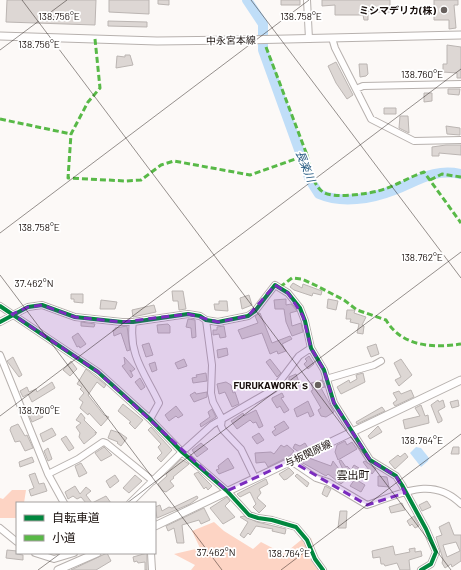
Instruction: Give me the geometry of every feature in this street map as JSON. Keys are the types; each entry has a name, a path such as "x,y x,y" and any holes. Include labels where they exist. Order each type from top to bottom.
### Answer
{"main road":[{"name":"中永宮本線","path":"0,36 156,41 461,35"},
{"name":"与板関原線","path":"156,526 461,380"},
{"path":"58,570 94,554"}],"street":[{"path":"307,0 309,39"},
{"path":"332,38 335,48 371,119 414,141 461,140"},
{"path":"356,89 363,86 461,84"},
{"path":"0,322 12,314 28,307 42,305 75,317 133,322 188,314 218,322 248,316 255,311 275,285 288,293 300,308 312,348 326,378 334,403 370,460 396,476 426,529 436,552 430,564 422,570"},
{"path":"0,306 98,372 150,419 182,452 228,492 249,515 296,527 307,540 315,559 323,570"},
{"path":"206,320 212,365 212,397 222,419 221,426 241,449 256,478"},
{"path":"133,322 131,336 134,351 159,403 150,419"},
{"path":"131,502 182,452 222,419 269,393 299,356 312,348"},
{"path":"0,355 48,474 63,502"},
{"path":"326,378 374,365 381,361"},
{"path":"48,474 78,459 103,442 153,481"},
{"path":"291,461 316,478 328,482 367,504 417,488 433,488 447,492 461,504"},
{"path":"0,528 16,541"},
{"path":"38,554 54,559 71,554"},
{"path":"151,554 152,570"}],"highlighted area":[{"path":"275,285 288,293 303,316 311,348 324,370 334,403 370,460 396,476 405,493 367,505 291,461 227,491 98,372 12,314 28,307 42,305 75,317 122,322 188,314 218,322 248,316"}],"shaded area":[{"path":"12,490 26,490 24,502 16,502 16,518 0,518 0,498 3,499"},
{"path":"214,522 224,531 253,549 261,542 284,554 301,540 311,538 323,570 191,570 195,565 174,554 200,548 192,531"}],"water":[{"path":"416,447 421,448 429,458 428,461 421,467 410,453"}],"building":[{"path":"7,0 96,0 95,25 6,22"},
{"path":"109,0 149,0 149,14 109,12"},
{"path":"158,0 169,0 169,5 158,4"},
{"path":"281,0 300,0 300,5 281,5"},
{"path":"322,0 390,0 390,12 368,12 368,20 364,20 363,15 335,15 335,5 322,6"},
{"name":"ミシマデリカ(株)","path":"434,0 458,0 458,5 454,5 456,28 449,29 449,20 434,20"},
{"path":"108,21 147,22 147,27 108,26"},
{"path":"447,45 461,47 461,78 457,78 457,73 443,72 443,64 447,64"},
{"path":"125,55 130,55 133,65 116,68 117,56 125,57"},
{"path":"336,62 353,95 347,99 336,83 328,66"},
{"path":"359,64 367,64 368,74 366,76 360,77"},
{"path":"448,89 460,89 459,95 448,94"},
{"path":"424,93 432,93 432,101 424,102"},
{"path":"384,108 396,108 396,114 384,114"},
{"path":"400,116 408,116 409,133 399,128"},
{"path":"446,126 460,128 460,135 447,134"},
{"path":"461,145 461,155 439,153 439,156 432,156 432,147"},
{"path":"293,283 302,288 303,284 322,291 321,295 313,293 312,296 294,290 290,287"},
{"path":"172,291 183,291 186,309 179,310 178,301 173,301"},
{"path":"71,294 83,294 83,303 74,302 74,299 71,299"},
{"path":"249,295 252,305 242,309 240,298"},
{"path":"286,299 286,305 291,304 297,311 290,313 292,326 301,323 303,332 292,336 286,322 284,309 275,309 274,300"},
{"path":"328,299 338,301 336,310 327,308"},
{"path":"101,300 117,302 115,309 100,309"},
{"path":"219,301 227,301 228,311 215,310 214,304 219,304"},
{"path":"154,305 156,312 133,317 132,310"},
{"path":"347,310 355,310 354,313 366,317 362,325 364,326 363,334 357,333 359,324 350,322 351,319 346,319"},
{"path":"260,313 272,343 290,336 292,339 282,344 286,351 278,354 277,351 270,354 262,333 242,339 238,330 258,323 255,316"},
{"path":"188,319 195,320 196,337 192,338 191,328 186,327"},
{"path":"81,322 95,324 94,327 81,326"},
{"path":"168,324 170,326 170,333 158,333 157,325"},
{"path":"127,326 130,350 127,351 121,333 114,336 113,330 115,330 115,328"},
{"path":"224,326 226,337 220,338 219,334 213,335 213,330 217,330 217,327"},
{"path":"78,333 86,344 80,348 79,346 77,347 72,337"},
{"path":"149,343 153,355 146,357 142,345"},
{"path":"376,344 379,354 371,357 367,347"},
{"path":"227,348 228,355 218,358 217,350"},
{"path":"309,356 314,364 308,369 304,364 307,361 305,359"},
{"path":"13,357 22,375 19,377 7,361"},
{"path":"124,357 135,369 131,372 133,376 131,378 122,366 125,364"},
{"path":"184,359 187,366 178,369 175,363"},
{"path":"270,359 281,373 277,377 266,362"},
{"path":"401,359 412,375 399,386 395,380 401,377 394,363"},
{"path":"71,361 77,369 70,376 63,370"},
{"path":"155,362 157,370 152,372 149,364"},
{"path":"86,369 106,385 104,388 97,382 88,395 104,415 109,417 101,426 89,413 88,415 80,408 83,402 79,399 84,393 80,389 82,387 77,384"},
{"path":"206,373 207,381 193,383 192,378 197,377 196,375"},
{"path":"363,373 365,382 341,394 337,387 349,380 350,383 357,379 356,375"},
{"path":"296,374 299,382 285,387 284,383 289,380 289,377"},
{"path":"140,378 145,387 141,390 135,382"},
{"path":"322,380 325,387 321,388 334,412 326,417 321,416 318,410 321,408 311,391 313,390 311,383"},
{"path":"52,382 55,388 32,402 28,394 23,397 20,391 27,387 29,392 36,389 37,392"},
{"path":"226,382 231,385 233,393 235,392 239,404 232,407 225,392 219,394 217,384"},
{"path":"411,390 414,397 395,406 393,403 397,400 393,393 399,391 401,394"},
{"path":"195,392 196,394 207,392 207,397 194,402 190,395"},
{"path":"282,393 284,397 281,398 289,410 284,413 280,406 277,408 272,400 272,398"},
{"path":"438,400 439,402 443,400 445,407 438,411 442,421 438,423 431,405"},
{"path":"458,400 459,406 452,408 450,402"},
{"path":"308,401 314,415 310,417 308,412 297,417 294,409"},
{"path":"123,404 143,420 135,429 129,423 131,422 118,411"},
{"path":"421,405 425,416 428,415 429,423 405,429 403,420 420,416 415,408"},
{"path":"176,406 183,415 178,418 176,416 169,421 165,415"},
{"path":"382,407 385,411 357,424 356,422"},
{"path":"212,409 216,417 201,427 200,424 210,417 208,412"},
{"path":"256,410 263,426 259,428 256,422 253,423 250,420 237,429 231,421 243,413 244,416"},
{"path":"39,411 43,417 32,422 29,415"},
{"path":"81,413 85,418 84,420 97,433 95,432 96,434 84,444 79,437 80,433 76,427 81,423 76,420"},
{"path":"284,421 289,428 275,436 272,432 276,429 274,427"},
{"path":"18,424 25,436 27,435 33,448 25,451 20,441 15,442 10,430 11,427"},
{"path":"378,426 382,432 370,439 368,436"},
{"path":"151,427 172,450 161,462 157,458 162,453 158,447 161,444 148,430"},
{"path":"52,428 56,435 43,442 40,434"},
{"path":"111,430 120,433 127,438 121,446 117,443 118,442 108,438"},
{"path":"259,433 264,440 257,444 252,437"},
{"path":"66,436 74,448 69,451 61,439"},
{"path":"345,441 347,445 352,442 357,449 338,460 335,452 337,445"},
{"path":"201,443 208,449 197,457 192,450"},
{"path":"305,443 308,448 299,452 293,448 295,444 300,446"},
{"path":"281,445 284,447 287,445 294,451 290,456 268,467 265,462 256,463 255,453 271,452 274,454"},
{"path":"104,447 112,455 101,461 95,453"},
{"path":"453,447 459,447 459,454 451,454"},
{"path":"48,448 52,459 48,461 44,451"},
{"path":"405,453 408,457 395,469 389,462 398,455 400,457"},
{"path":"32,457 34,462 20,467 19,462"},
{"path":"228,458 234,468 219,474 216,470 219,469 218,466"},
{"path":"309,458 331,466 333,461 346,476 339,461 341,460 346,467 347,466 351,470 354,465 359,468 341,484 328,474 326,476 301,462"},
{"path":"181,459 189,464 170,481 174,486 166,492 163,491 158,484 167,476 166,474"},
{"path":"365,461 376,469 372,474 363,462"},
{"path":"81,463 87,473 79,477 75,466"},
{"path":"289,468 294,473 284,480 279,474"},
{"path":"198,472 212,486 208,490 206,487 204,489 194,474"},
{"path":"35,473 39,484 44,483 47,491 31,496 29,490 34,488 29,475"},
{"path":"297,474 309,483 307,487 295,476"},
{"path":"115,475 119,481 110,488 106,481"},
{"path":"135,475 142,481 129,493 123,488"},
{"path":"378,476 387,477 389,487 378,486"},
{"path":"266,479 268,484 259,489 261,493 257,498 266,506 259,513 253,507 256,504 250,492 240,497 237,494"},
{"path":"355,479 365,485 361,492 350,486"},
{"path":"75,486 80,494 86,487 91,491 86,495 91,502 85,502 81,497 77,499 73,496 68,499 65,492"},
{"path":"325,486 331,489 327,497 322,494"},
{"path":"106,496 110,502 94,502"},
{"path":"197,496 198,498 190,504 157,518 156,507 160,505 162,511 169,507 172,508"},
{"path":"227,497 230,501 225,506 235,517 223,524 210,508"},
{"path":"427,501 431,507 422,511 419,505"},
{"path":"402,503 405,510 391,513 389,507"},
{"path":"204,508 210,520 201,524 199,520 182,525 184,543 177,543 174,528 168,531 166,526"},
{"path":"340,511 347,511 346,528 338,528"},
{"path":"244,516 257,522 286,529 285,534 272,531 273,529 256,526 250,535 248,533 244,538 240,535 248,522 240,517"},
{"path":"414,516 419,526 415,528 412,524 410,526 407,521"},
{"path":"449,522 454,535 461,535 461,561 452,567 451,564 445,568 442,563 443,559 436,537 442,535 439,527","holes":["456,542 460,551 447,557 443,545"]},
{"path":"393,546 395,555 410,552 409,549 415,548 415,552 421,551 422,556 409,560 410,570 400,570 397,563 385,566 384,564 381,564 380,557 373,558 372,551"},
{"path":"7,550 16,551 16,554 23,555 23,560 6,558"},
{"path":"105,554 108,554 111,561 96,570 71,570"},
{"path":"147,554 147,570 145,570 145,562 134,562 133,557"}],"waterway":[{"name":"長楽川","path":"247,0 263,24 263,50 310,180 319,194 347,200 366,198 385,193 426,176 443,173 461,174"}],"marked path":[{"path":"95,39 100,88 88,102 71,134 68,178 126,181 141,180 161,165 174,161 250,175 307,155 316,185 323,192 334,195 342,196 378,191 424,172 461,223"},
{"path":"266,47 307,155"},
{"path":"0,119 71,134"},
{"path":"430,180 442,174 461,177"},
{"path":"280,287 292,278 302,279 344,300 357,310 386,320 393,329 409,341 419,344 440,346 461,344"}],"cycle path":[{"path":"0,322 28,307 42,305 75,317 122,322 133,322 188,314 218,322 248,316 255,311 275,285 288,293 300,308 305,321 311,348 324,370 334,403 370,460 396,476 426,529 436,552 431,564 421,570"},
{"path":"0,306 98,372 150,419 182,452 227,491 249,515 296,527 307,540 315,559 323,570"}],"place":[{"name":"ミシマデリカ(株)","path":"444,10"},
{"name":"FURUKAWORK´ｓ","path":"318,385"}],"district":[{"name":"雲出町","path":"353,474"}]}
